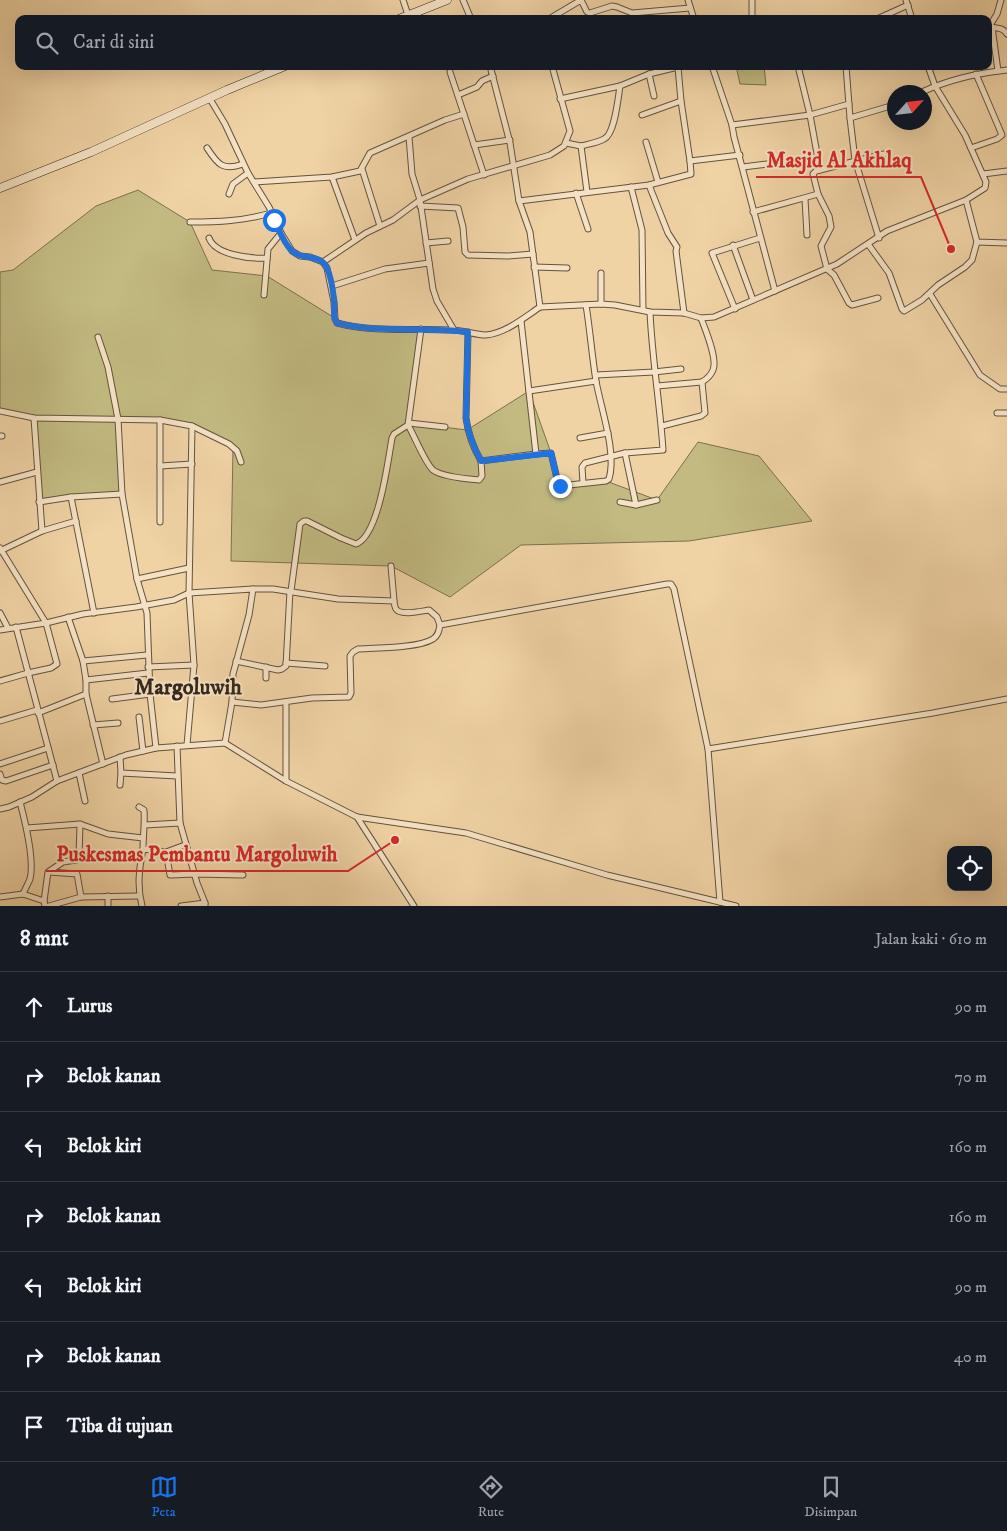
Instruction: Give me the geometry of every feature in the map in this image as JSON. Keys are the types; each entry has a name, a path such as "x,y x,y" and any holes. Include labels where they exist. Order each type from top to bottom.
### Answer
{"main road":[{"path":"408,15 436,2 446,0"},
{"path":"0,188 75,159 275,70"}],"street":[{"path":"403,0 408,15"},
{"path":"463,0 469,15"},
{"path":"558,15 581,0 587,12 590,13 612,6 632,13 690,8"},
{"path":"688,0 693,15"},
{"path":"752,0 752,15"},
{"path":"992,23 1001,0"},
{"path":"884,15 906,3 910,15"},
{"path":"992,27 1001,28 1007,34"},
{"path":"992,38 998,71"},
{"path":"491,70 510,140 519,201 530,232 540,307"},
{"path":"323,262 355,240 459,183 559,151 566,143 570,131 553,70"},
{"path":"560,99 620,86 649,74 667,70"},
{"path":"519,201 648,185 691,174 681,101 680,70"},
{"path":"713,70 732,124 753,212 775,291"},
{"path":"799,70 810,115 820,170"},
{"path":"846,70 855,160 879,238"},
{"path":"210,99 225,124 243,164 280,233 292,251 300,256 310,257 323,262 327,268 332,286 337,323 376,330 454,330 486,335 521,321 540,307 601,304 650,312 684,312 701,318 714,318 826,269 851,256 887,231 966,200 986,186 986,182 965,135 935,86 929,70"},
{"path":"932,87 976,74 1007,70"},
{"path":"450,72 484,175"},
{"path":"649,74 654,96"},
{"path":"971,148 997,139 1002,135 976,74"},
{"path":"458,95 477,87 482,81 493,76"},
{"path":"566,143 580,146 605,139 608,136 615,115 620,86"},
{"path":"642,115 681,101"},
{"path":"732,124 810,115 849,104"},
{"path":"850,118 887,107"},
{"path":"254,182 332,176 357,171 362,169 370,153 445,120 464,114"},
{"path":"409,137 412,174 420,203 434,289 438,301 454,330"},
{"path":"474,146 510,140"},
{"path":"646,142 658,182"},
{"path":"580,146 587,192"},
{"path":"208,148 215,160 221,164 232,168 243,164"},
{"path":"878,298 852,305 849,303 834,275 826,269 821,246 832,227 829,216 818,194 813,174 816,171 855,160 884,154"},
{"path":"690,160 740,155"},
{"path":"743,167 767,164"},
{"path":"362,169 380,226"},
{"path":"983,174 1007,171"},
{"path":"229,194 233,184 248,173"},
{"path":"332,176 355,240"},
{"path":"648,185 668,233 677,247 684,312"},
{"path":"631,187 642,230 643,310"},
{"path":"576,193 588,229"},
{"path":"753,212 818,194"},
{"path":"805,198 807,235"},
{"path":"868,244 889,274 902,310 905,310 922,300 938,285 972,260 977,242 966,200"},
{"path":"420,203 458,208 463,227 465,252 468,255 533,254"},
{"path":"190,222 244,220 271,214"},
{"path":"264,295 268,249 280,233"},
{"path":"209,238 216,248 250,258 267,258"},
{"path":"735,309 712,254 733,245 760,238"},
{"path":"426,243 448,241"},
{"path":"977,242 1007,243"},
{"path":"733,245 753,300"},
{"path":"332,286 385,269 429,263"},
{"path":"534,267 567,268"},
{"path":"601,273 601,304"},
{"path":"930,294 980,375 1000,389 1007,389"},
{"path":"481,461 536,454 552,454 560,485 609,479 611,456 608,433 596,378 586,305"},
{"path":"583,483 583,464 625,453 663,450 662,426 654,372 650,312"},
{"path":"657,386 702,382 709,376 714,365 712,351 701,318"},
{"path":"521,321 536,454"},
{"path":"421,329 408,424 430,466 436,472 479,480 482,476 481,461 471,444 466,418 468,332"},
{"path":"98,337 108,367 118,419 122,494 136,579 147,613 148,673 156,748"},
{"path":"529,391 596,378 681,369"},
{"path":"662,426 705,413 702,382"},
{"path":"0,411 34,418 160,420 192,426 229,444 237,451 241,462"},
{"path":"997,413 1007,413"},
{"path":"34,418 42,531"},
{"path":"160,420 160,522"},
{"path":"236,661 282,669 286,666 290,591 300,524 308,521 356,544 363,540 378,510 394,434 408,424 445,427"},
{"path":"188,745 194,665 189,593 192,426"},
{"path":"580,438 608,433"},
{"path":"625,453 636,504"},
{"path":"160,466 192,464"},
{"path":"0,482 37,472"},
{"path":"39,502 72,497 122,494"},
{"path":"72,497 94,613"},
{"path":"620,502 636,504 657,500"},
{"path":"0,681 28,672 51,668 57,664 46,623 0,550 42,531 76,521"},
{"path":"232,702 261,706 312,698 349,697 351,693 350,656 353,652 358,649 426,642 437,635 440,625 430,610 404,613 396,610 391,566"},
{"path":"136,579 189,568"},
{"path":"440,625 670,584 674,589 708,749 720,902"},
{"path":"0,630 46,623 68,617 144,606 174,600 189,593 266,588 338,599 394,601"},
{"path":"225,743 232,702 233,674 241,648 253,589"},
{"path":"0,613 8,628"},
{"path":"68,617 83,661 86,694 103,764"},
{"path":"16,627 57,781"},
{"path":"83,661 147,655"},
{"path":"286,663 325,666"},
{"path":"148,667 194,665"},
{"path":"266,667 266,678"},
{"path":"86,680 148,673"},
{"path":"0,722 38,712 86,694"},
{"path":"112,698 150,694"},
{"path":"708,749 853,727 1007,699"},
{"path":"286,702 286,781"},
{"path":"139,718 143,751"},
{"path":"93,725 118,723"},
{"path":"0,810 32,797 57,781 143,751 156,748 225,743 286,781 357,818 466,833 607,874 736,906"},
{"path":"177,746 180,823 185,845 205,904 181,906"},
{"path":"0,764 48,748"},
{"path":"120,758 120,785"},
{"path":"0,774 3,781 6,781 53,765"},
{"path":"79,773 85,801"},
{"path":"121,773 178,776"},
{"path":"20,802 27,828 31,868 30,879 23,894"},
{"path":"139,807 144,810 145,825 143,849 138,870 139,896 142,906"},
{"path":"357,818 414,906"},
{"path":"145,825 180,823"},
{"path":"27,828 80,824 108,834 143,838"},
{"path":"0,897 23,894 44,903 48,872 63,862 78,859 80,824"},
{"path":"143,849 166,852 185,845"},
{"path":"166,852 170,875 243,875"},
{"path":"48,872 77,874 81,897"},
{"path":"108,896 108,906"},
{"path":"49,906 81,897 139,896"}],"shaded area":[{"path":"737,70 764,70 766,85 740,84"},
{"path":"138,190 190,222 212,270 267,276 346,325 421,329 409,423 467,430 529,391 551,453 558,483 606,481 657,500 698,442 759,456 812,521 689,541 521,545 450,597 391,566 231,561 233,447 192,426 160,420 118,419 123,496 39,502 34,418 0,411 0,272 13,270 96,206"}],"place":[{"name":"Masjid Al Akhlaq","path":"951,249"},
{"name":"Puskesmas Pembantu Margoluwih","path":"395,840"}],"district":[{"name":"Margoluwih","path":"188,686"}],"route":[{"path":"274,220 292,251 300,256 310,257 323,262 327,268 332,286 337,323 376,330 421,329 468,332 467,430 471,444 481,461 551,453 560,486"}]}
